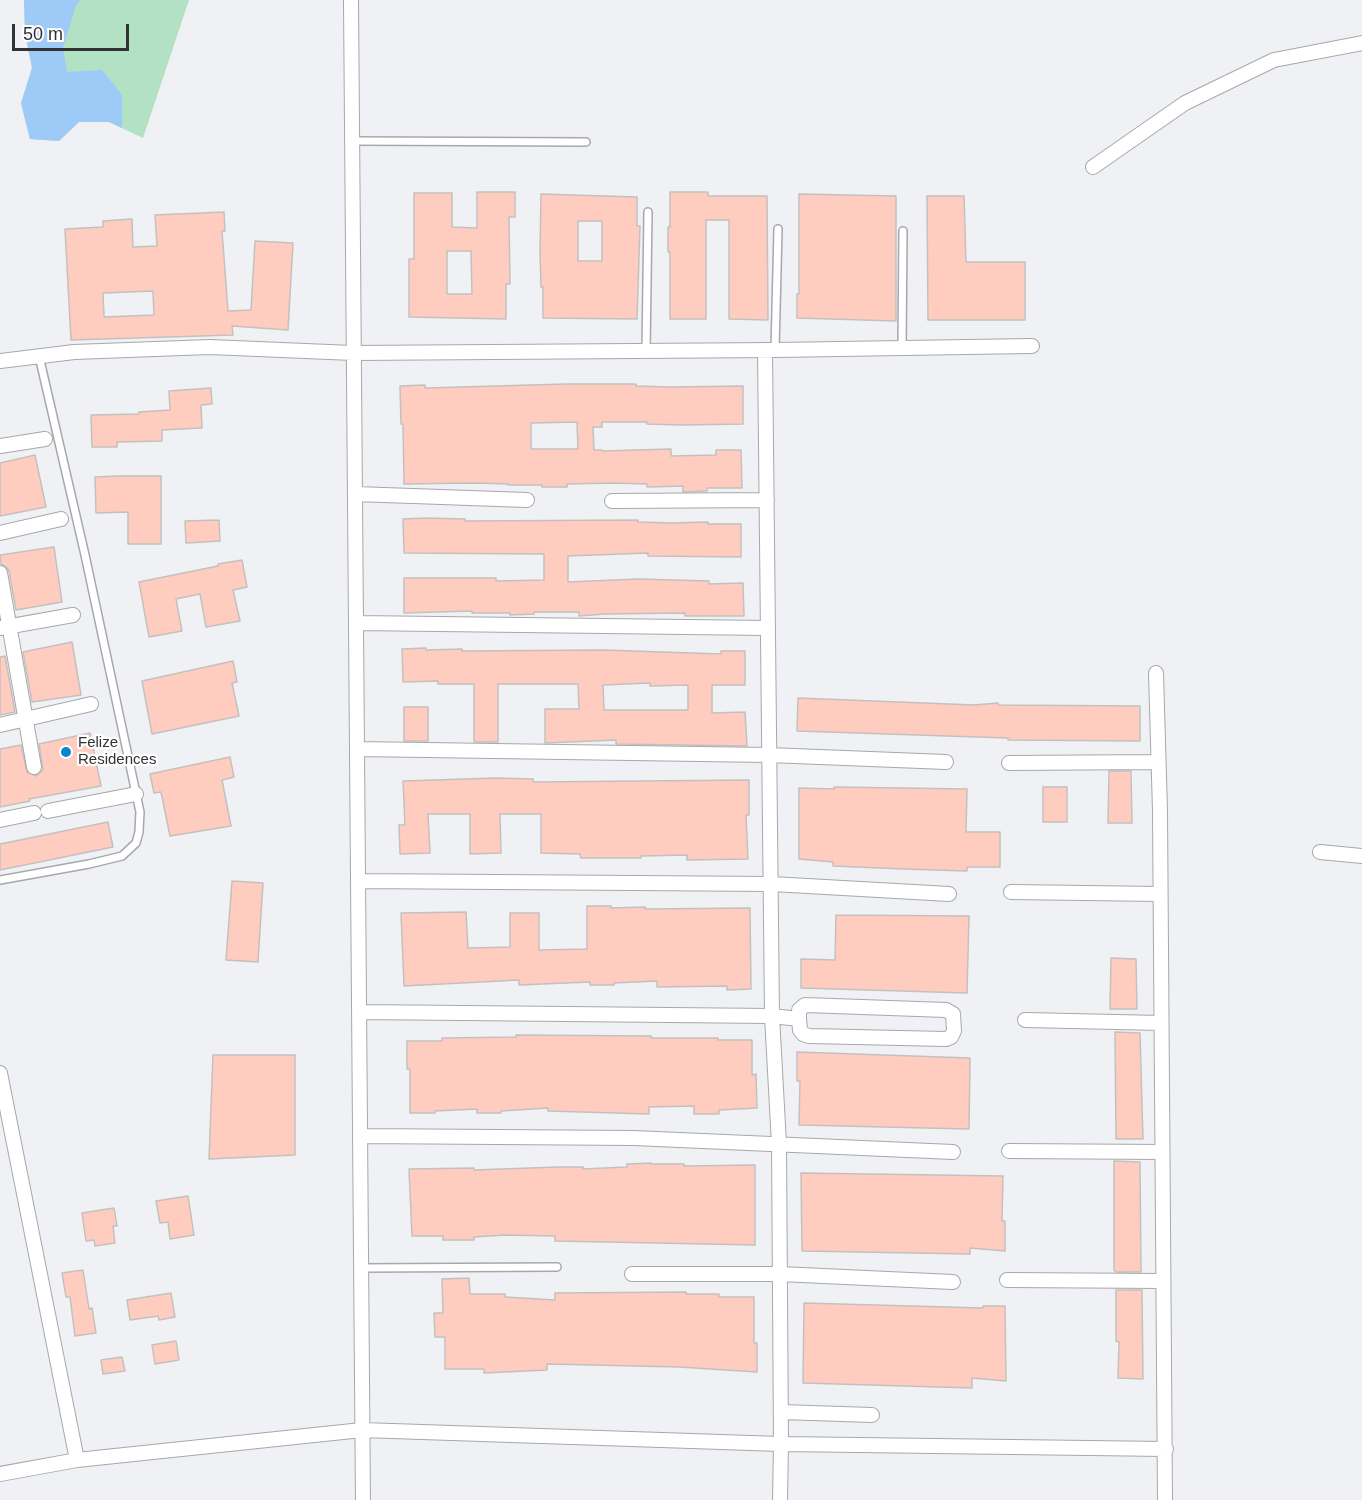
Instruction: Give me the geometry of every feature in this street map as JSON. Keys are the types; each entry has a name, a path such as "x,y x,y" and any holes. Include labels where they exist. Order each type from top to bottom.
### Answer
{"street":[{"path":"351,0 363,1500"},
{"path":"1093,167 1185,103 1274,60 1362,44"},
{"path":"0,361 39,355 210,347 353,352 1032,346"},
{"path":"770,350 766,500 772,1016 779,1144 780,1500"},
{"path":"0,446 45,439"},
{"path":"355,494 527,500"},
{"path":"612,501 766,500"},
{"path":"0,533 61,519"},
{"path":"0,573 5,627 26,718 34,767"},
{"path":"5,627 73,615"},
{"path":"356,624 768,628"},
{"path":"1156,673 1161,894 1166,1500"},
{"path":"0,724 91,704"},
{"path":"357,749 769,755 946,762"},
{"path":"1008,763 1158,762"},
{"path":"0,820 136,794"},
{"path":"1320,852 1362,856"},
{"path":"358,881 772,884 949,894"},
{"path":"1011,892 1161,894"},
{"path":"805,1005 946,1010 953,1014 954,1031 951,1037 946,1039 808,1036 802,1034 799,1019 799,1010 805,1005"},
{"path":"359,1012 772,1016 799,1019"},
{"path":"1024,1020 1161,1023"},
{"path":"0,1073 77,1460"},
{"path":"360,1136 634,1138 953,1152"},
{"path":"1009,1151 1162,1152"},
{"path":"632,1275 780,1275 953,1281"},
{"path":"1007,1280 1163,1281"},
{"path":"781,1412 872,1415"},
{"path":"0,1474 77,1460 362,1430 781,1444 1166,1449"}],"lane":[{"path":"352,141 586,142"},
{"path":"646,351 648,212"},
{"path":"770,350 778,229"},
{"path":"902,348 903,231"},
{"path":"0,880 122,856 136,843 139,832 140,812 39,355"},
{"path":"361,1268 557,1267"}],"green space":[{"path":"24,0 189,0 143,138 109,122 79,122 59,141 30,139 21,103 32,68 25,33"}],"water":[{"path":"24,0 80,0 63,47 67,72 102,70 122,95 122,128 109,122 79,122 59,141 30,139 21,103 32,68 25,33"}],"building":[{"path":"477,192 515,192 515,217 509,217 510,284 506,284 506,319 409,317 409,259 414,259 414,193 452,193 452,227 477,228","holes":["447,251 471,251 472,294 447,294"]},
{"path":"670,192 708,192 708,196 767,196 768,320 729,319 729,220 706,220 706,319 670,319 668,227 670,227"},
{"path":"541,194 637,197 637,226 640,226 637,319 543,318 540,252","holes":["578,221 602,221 602,261 578,261"]},
{"path":"799,194 896,196 896,321 797,318"},
{"path":"927,196 964,196 966,262 1025,262 1025,320 928,320"},
{"path":"224,212 225,231 222,231 228,311 251,310 255,241 293,243 288,330 232,326 233,335 71,340 65,229 103,227 103,221 132,219 133,247 157,246 155,215","holes":["153,291 154,315 104,317 103,293"]},
{"path":"566,384 636,384 636,386 671,387 743,386 743,424 682,425 602,422 602,427 593,427 594,450 671,449 671,456 716,455 716,450 741,450 742,488 707,488 707,491 683,492 683,486 647,487 647,484 613,483 567,484 567,487 474,483 404,484 400,386 425,385 425,388","holes":["577,422 578,449 532,449 531,423"]},
{"path":"211,388 212,404 201,405 202,428 162,430 162,441 117,442 117,447 92,447 91,415 139,414 139,412 170,410 169,391"},
{"path":"35,455 46,507 0,516 0,463"},
{"path":"161,476 161,544 128,544 128,512 96,513 95,477"},
{"path":"403,519 465,519 465,521 638,520 638,522 741,524 741,557 648,556 648,553 568,556 568,582 638,579 709,581 709,584 743,583 744,616 685,616 685,613 579,616 579,612 534,612 534,614 510,615 510,613 472,613 472,611 404,613 404,578 544,580 544,554 404,553"},
{"path":"219,520 220,541 186,543 185,521"},
{"path":"54,547 62,602 16,610 9,571 1,564 0,555"},
{"path":"242,560 247,587 233,590 240,621 206,627 200,594 176,599 182,631 149,637 139,582"},
{"path":"72,642 81,695 32,702 23,652"},
{"path":"402,649 604,650 721,654 721,651 745,651 745,685 712,685 712,713 745,712 747,746 616,744 616,740 545,743 545,709 579,709 578,684 498,684 498,742 474,742 474,684 438,684 438,681 403,682","holes":["650,683 650,686 688,685 688,710 604,710 603,685"]},
{"path":"5,656 15,712 0,715 0,657"},
{"path":"233,661 237,682 232,683 239,716 152,734 142,681"},
{"path":"798,698 974,705 998,703 998,705 1140,706 1140,741 1008,740 1008,738 797,731"},
{"path":"404,707 428,707 428,741 404,741"},
{"path":"90,733 101,786 29,799 30,801 0,807 0,749 21,745 27,772 36,776 43,770 39,744"},
{"path":"230,757 234,777 222,780 231,826 170,836 161,792 154,793 150,774"},
{"path":"1109,771 1131,771 1132,823 1108,823"},
{"path":"533,779 533,782 749,780 749,815 746,815 748,859 687,860 687,855 581,858 580,854 541,853 541,814 500,814 501,853 470,854 470,814 428,814 430,853 400,854 399,825 405,825 403,781"},
{"path":"834,787 967,789 966,832 1000,832 1000,867 967,867 967,871 904,869 833,866 833,862 799,859 799,788 834,789"},
{"path":"1043,787 1067,787 1067,822 1043,822"},
{"path":"108,822 113,847 0,870 0,844"},
{"path":"232,881 263,883 258,962 226,960"},
{"path":"587,906 645,907 645,909 750,908 751,989 727,990 727,986 657,987 657,981 614,983 614,985 590,985 590,982 519,985 519,980 404,986 401,913 466,912 468,948 510,947 510,913 539,913 539,950 587,949"},
{"path":"836,915 969,916 967,993 801,988 801,959 835,960"},
{"path":"1111,958 1136,959 1137,1009 1110,1009"},
{"path":"1115,1032 1140,1033 1143,1139 1116,1139"},
{"path":"516,1035 651,1036 651,1038 752,1040 752,1075 756,1074 757,1108 719,1110 719,1114 694,1114 694,1106 649,1107 649,1114 548,1111 548,1108 501,1111 501,1113 477,1113 477,1109 410,1113 410,1069 407,1069 407,1041 516,1037"},
{"path":"797,1052 970,1058 969,1129 799,1125 800,1081 797,1081"},
{"path":"213,1055 295,1055 295,1155 209,1159"},
{"path":"1114,1161 1140,1162 1141,1272 1116,1272 1114,1270"},
{"path":"627,1164 684,1164 684,1166 755,1165 755,1245 555,1241 555,1236 505,1235 474,1237 474,1240 443,1240 443,1236 412,1236 409,1169 583,1167 583,1169 627,1167"},
{"path":"801,1173 1003,1176 1002,1221 1005,1221 1005,1251 970,1248 970,1254 802,1251"},
{"path":"188,1196 194,1235 170,1239 168,1222 160,1223 156,1201"},
{"path":"114,1208 117,1226 113,1226 115,1243 95,1246 94,1240 86,1241 82,1213"},
{"path":"83,1270 89,1309 92,1308 96,1333 75,1336 70,1297 66,1297 62,1273"},
{"path":"469,1278 470,1294 505,1294 505,1297 555,1300 555,1293 686,1292 686,1294 719,1294 719,1297 754,1297 754,1343 757,1343 757,1372 679,1367 547,1364 547,1370 484,1373 484,1369 445,1369 445,1337 435,1337 434,1313 443,1313 442,1279"},
{"path":"1116,1290 1142,1290 1143,1379 1118,1378 1119,1342 1116,1341"},
{"path":"171,1293 175,1317 159,1320 158,1316 130,1320 127,1300"},
{"path":"804,1303 983,1308 983,1306 1005,1306 1006,1381 972,1378 972,1388 803,1383"},
{"path":"176,1341 179,1360 155,1364 152,1345"},
{"path":"122,1357 125,1371 103,1374 101,1360"}],"place":[{"name":"Felize Residences","path":"66,752"}]}
